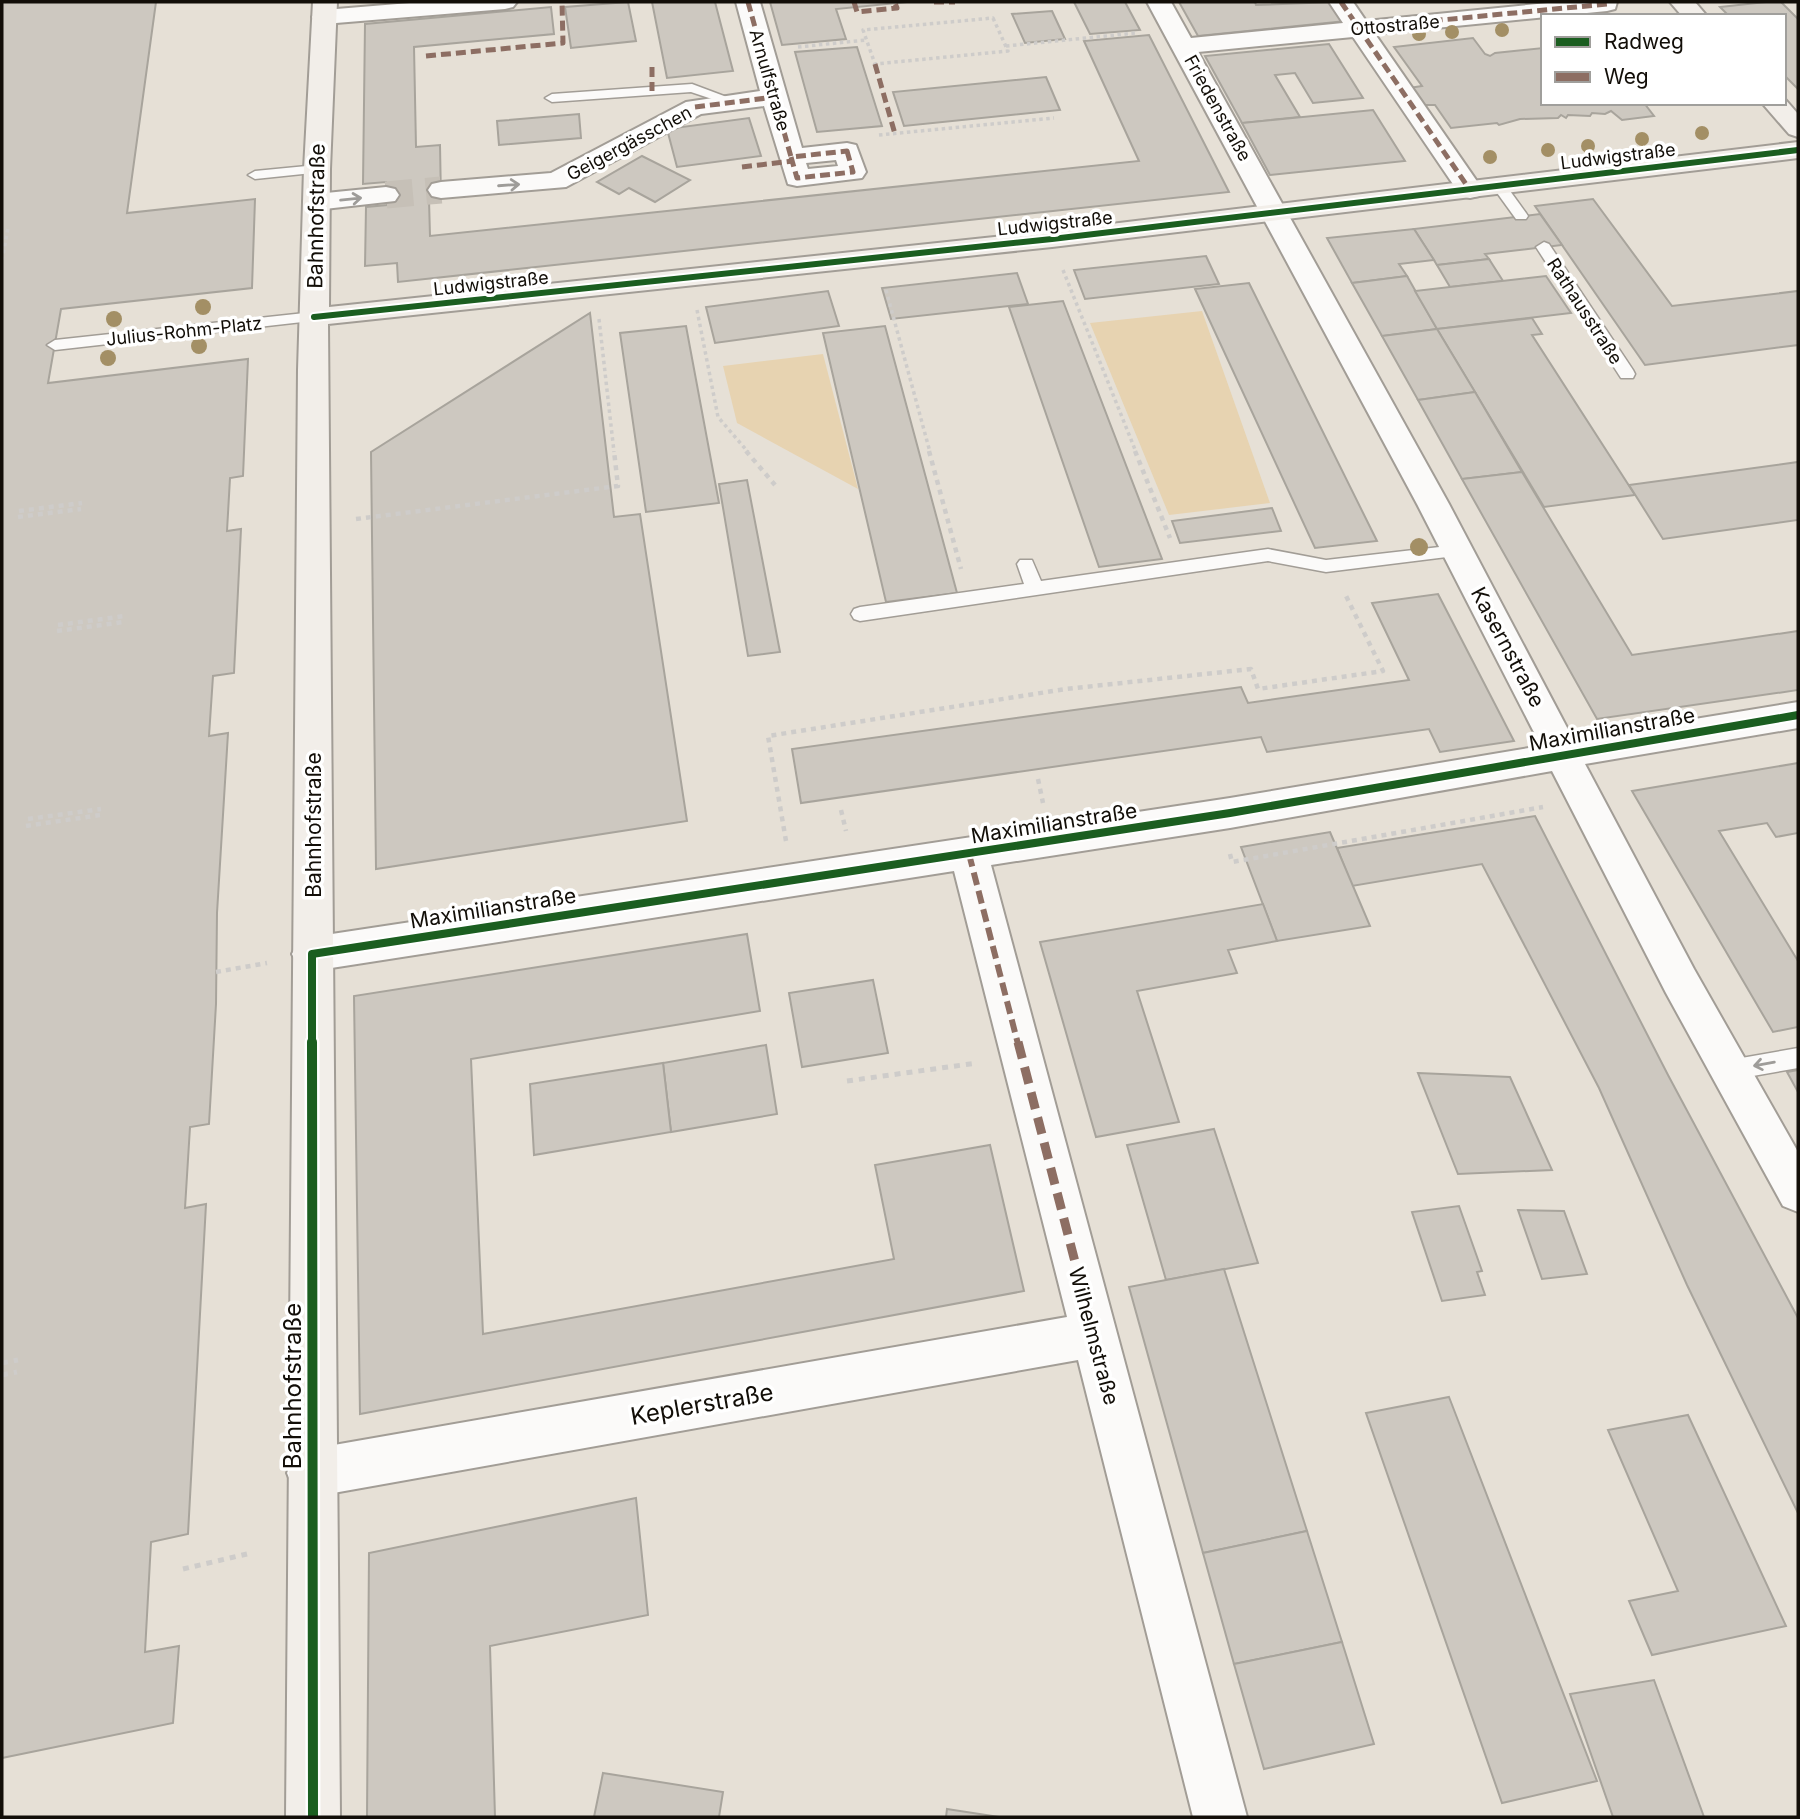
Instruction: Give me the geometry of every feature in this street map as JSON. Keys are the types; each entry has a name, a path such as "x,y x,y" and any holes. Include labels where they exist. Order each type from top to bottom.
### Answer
{"street":[{"path":"324,10 505,2"},
{"name":"Arnulfstraße","path":"748,2 797,178 853,172 846,151"},
{"name":"Friedenstraße","path":"1159,2 1276,214"},
{"path":"1341,2 1470,190"},
{"name":"Ottostraße","path":"1179,38 1358,28 1606,4"},
{"name":"Bahnhofstraße","path":"313,1817 311,1473 314,317 324,10"},
{"name":"Geigergässchen","path":"441,190 557,181 695,107 775,97"},
{"path":"1777,105 1798,129"},
{"name":"Ludwigstraße","path":"314,317 689,279 1276,214 1798,150"},
{"path":"316,202 386,195"},
{"name":"Kasernstraße","path":"1276,214 1457,551 1563,755 1583,800 1798,1192"},
{"name":"Maximilianstraße","path":"312,954 725,889 969,854 1502,768 1798,715"},
{"name":"Wilhelmstraße","path":"969,854 1220,1817"},
{"name":"Keplerstraße","path":"311,1473 1094,1335"}],"lane":[{"path":"552,98 692,88 733,102"},
{"path":"255,175 317,169"},
{"path":"1500,187 1521,216"},
{"name":"Rathausstraße","path":"1544,247 1627,374"},
{"name":"Julius-Rohm-Platz","path":"55,345 314,317"},
{"path":"860,614 1268,555 1326,566 1457,551"},
{"path":"1026,564 1035,589"},
{"path":"1730,1070 1798,1058"}],"path":[{"path":"993,18 1006,47 1008,51 875,64 863,30 993,18"},
{"path":"1006,47 1179,38"},
{"path":"762,51 866,40"},
{"path":"846,151 879,135 1054,118"},
{"path":"2,260 8,228"},
{"path":"878,258 969,599"},
{"path":"689,279 718,417 775,485"},
{"path":"313,524 618,486 596,288"},
{"path":"18,514 82,506"},
{"path":"787,844 768,736 1066,689 1251,669 1258,689 1382,671 1354,609 1326,566"},
{"path":"57,631 125,619 58,625"},
{"path":"28,819 101,808"},
{"path":"26,826 100,815"},
{"path":"1246,860 1334,842"},
{"path":"847,1081 1023,1056"},
{"path":"2,1363 18,1360"},
{"path":"2,1375 17,1372"},
{"path":"183,1569 247,1554"}],"shaded area":[{"path":"1202,311 1270,503 1169,515 1090,323"},
{"path":"823,354 858,489 737,423 723,366"}],"building":[{"path":"2,2 156,2 127,213 255,199 252,288 61,309 48,383 248,359 243,476 230,478 227,531 241,529 234,673 213,676 209,736 228,733 217,913 216,1004 209,1124 190,1127 185,1208 206,1204 188,1534 151,1542 145,1652 179,1646 173,1723 2,1758"},
{"path":"628,2 636,41 571,48 565,7"},
{"path":"652,2 715,2 733,71 667,78"},
{"path":"770,2 907,2 836,9 846,39 782,45"},
{"path":"1074,2 1125,2 1140,30 1090,34"},
{"path":"1179,2 1255,2 1256,5 1334,2 1346,21 1198,36"},
{"path":"1781,2 1798,19 1798,89 1786,77 1786,14 1727,14 1720,7"},
{"path":"551,7 554,34 414,47 416,147 440,145 441,199 429,200 430,236 1139,161 1084,41 1149,35 1229,192 398,282 397,263 365,266 366,207 387,205 386,182 363,184 365,24"},
{"path":"1052,11 1065,39 1025,43 1012,14"},
{"path":"1473,38 1485,54 1490,56 1495,53 1541,48 1541,105 1646,105 1654,116 1622,120 1611,111 1605,114 1592,113 1590,116 1568,115 1566,118 1561,115 1558,118 1520,119 1499,125 1497,123 1451,128 1435,105 1423,105 1409,88 1422,86 1394,47"},
{"path":"1329,44 1363,98 1313,103 1295,73 1275,75 1300,117 1242,123 1205,56"},
{"path":"857,47 882,126 817,132 795,52"},
{"path":"1046,77 1060,110 904,126 893,92"},
{"path":"1373,110 1405,161 1270,175 1242,123"},
{"path":"579,114 581,138 499,145 497,121"},
{"path":"749,118 761,156 677,167 667,129"},
{"path":"642,156 690,180 655,202 629,188 619,194 597,182"},
{"path":"1593,199 1672,306 1798,291 1798,345 1645,365 1535,206"},
{"path":"1540,214 1562,245 1485,254 1489,259 1437,265 1414,229"},
{"path":"1414,229 1434,260 1399,264 1407,276 1352,283 1327,238"},
{"path":"1206,256 1219,284 1085,299 1074,270"},
{"path":"1489,259 1503,281 1450,287 1437,265"},
{"path":"1017,273 1028,304 891,319 882,288"},
{"path":"1407,276 1437,329 1382,336 1352,283"},
{"path":"1546,276 1571,313 1437,329 1415,291"},
{"path":"1249,283 1377,541 1315,548 1195,289"},
{"path":"828,291 839,326 715,343 706,307"},
{"path":"1063,301 1162,559 1099,567 1009,307"},
{"path":"590,313 614,517 640,514 687,821 376,869 371,452"},
{"path":"1532,318 1542,334 1532,335 1635,495 1544,507 1437,329"},
{"path":"686,326 719,503 646,512 620,333"},
{"path":"885,326 957,593 886,602 823,333"},
{"path":"1437,329 1475,392 1418,400 1382,336"},
{"path":"1475,392 1522,472 1462,479 1418,400"},
{"path":"1798,462 1798,520 1663,539 1629,485"},
{"path":"1522,472 1632,655 1798,631 1798,690 1597,719 1462,479"},
{"path":"747,480 780,652 748,656 719,484"},
{"path":"1272,508 1281,531 1180,543 1172,521"},
{"path":"1438,594 1514,741 1440,752 1429,729 1267,752 1261,737 801,803 792,749 1241,687 1248,703 1409,680 1372,603"},
{"path":"1798,763 1798,833 1776,837 1767,823 1719,831 1798,961 1798,1027 1773,1032 1632,791"},
{"path":"1535,816 1668,1075 1798,1318 1798,1513 1687,1285 1599,1088 1482,864 1352,886 1337,848"},
{"path":"1330,832 1370,926 1277,941 1241,847"},
{"path":"1263,904 1277,941 1228,950 1237,973 1137,991 1179,1122 1096,1137 1040,942"},
{"path":"747,934 760,1011 471,1059 483,1334 894,1259 875,1165 990,1145 1024,1291 360,1414 354,996"},
{"path":"873,980 888,1053 802,1067 789,993"},
{"path":"766,1045 777,1114 671,1132 663,1063"},
{"path":"663,1063 671,1132 534,1155 530,1084"},
{"path":"1798,1070 1798,1092 1787,1072"},
{"path":"1418,1073 1510,1077 1552,1170 1458,1174"},
{"path":"1214,1129 1258,1263 1166,1280 1127,1145"},
{"path":"1459,1206 1482,1271 1477,1272 1485,1295 1442,1301 1412,1212"},
{"path":"1518,1210 1564,1211 1587,1274 1542,1279"},
{"path":"1224,1269 1307,1531 1203,1553 1129,1287"},
{"path":"1449,1397 1597,1781 1502,1803 1366,1413"},
{"path":"1688,1415 1786,1626 1652,1655 1629,1601 1678,1591 1608,1430"},
{"path":"636,1498 648,1615 490,1646 495,1817 367,1817 369,1553"},
{"path":"1307,1531 1342,1642 1234,1664 1203,1553"},
{"path":"1342,1642 1374,1744 1264,1769 1234,1664"},
{"path":"1654,1680 1704,1817 1613,1817 1570,1694"},
{"path":"603,1773 723,1792 719,1817 594,1817"},
{"path":"947,1809 999,1817 946,1817"}],"tunnel":[{"path":"386,195 441,190"}],"marked path":[{"path":"426,56 563,43 562,2"},
{"path":"748,2 791,157 797,178 853,172 847,151 791,157"},
{"path":"854,2 857,12 897,8 895,3"},
{"path":"934,2 955,2"},
{"path":"1341,2 1470,190"},
{"path":"1358,28 1607,4"},
{"path":"875,64 895,134"},
{"path":"652,67 652,91"},
{"path":"695,107 775,97"},
{"path":"742,167 793,161"},
{"path":"969,854 1094,1335"}],"cycle path":[{"path":"314,317 1052,239 1798,150"},
{"path":"313,1817 312,954 1230,813 1798,715"}]}
